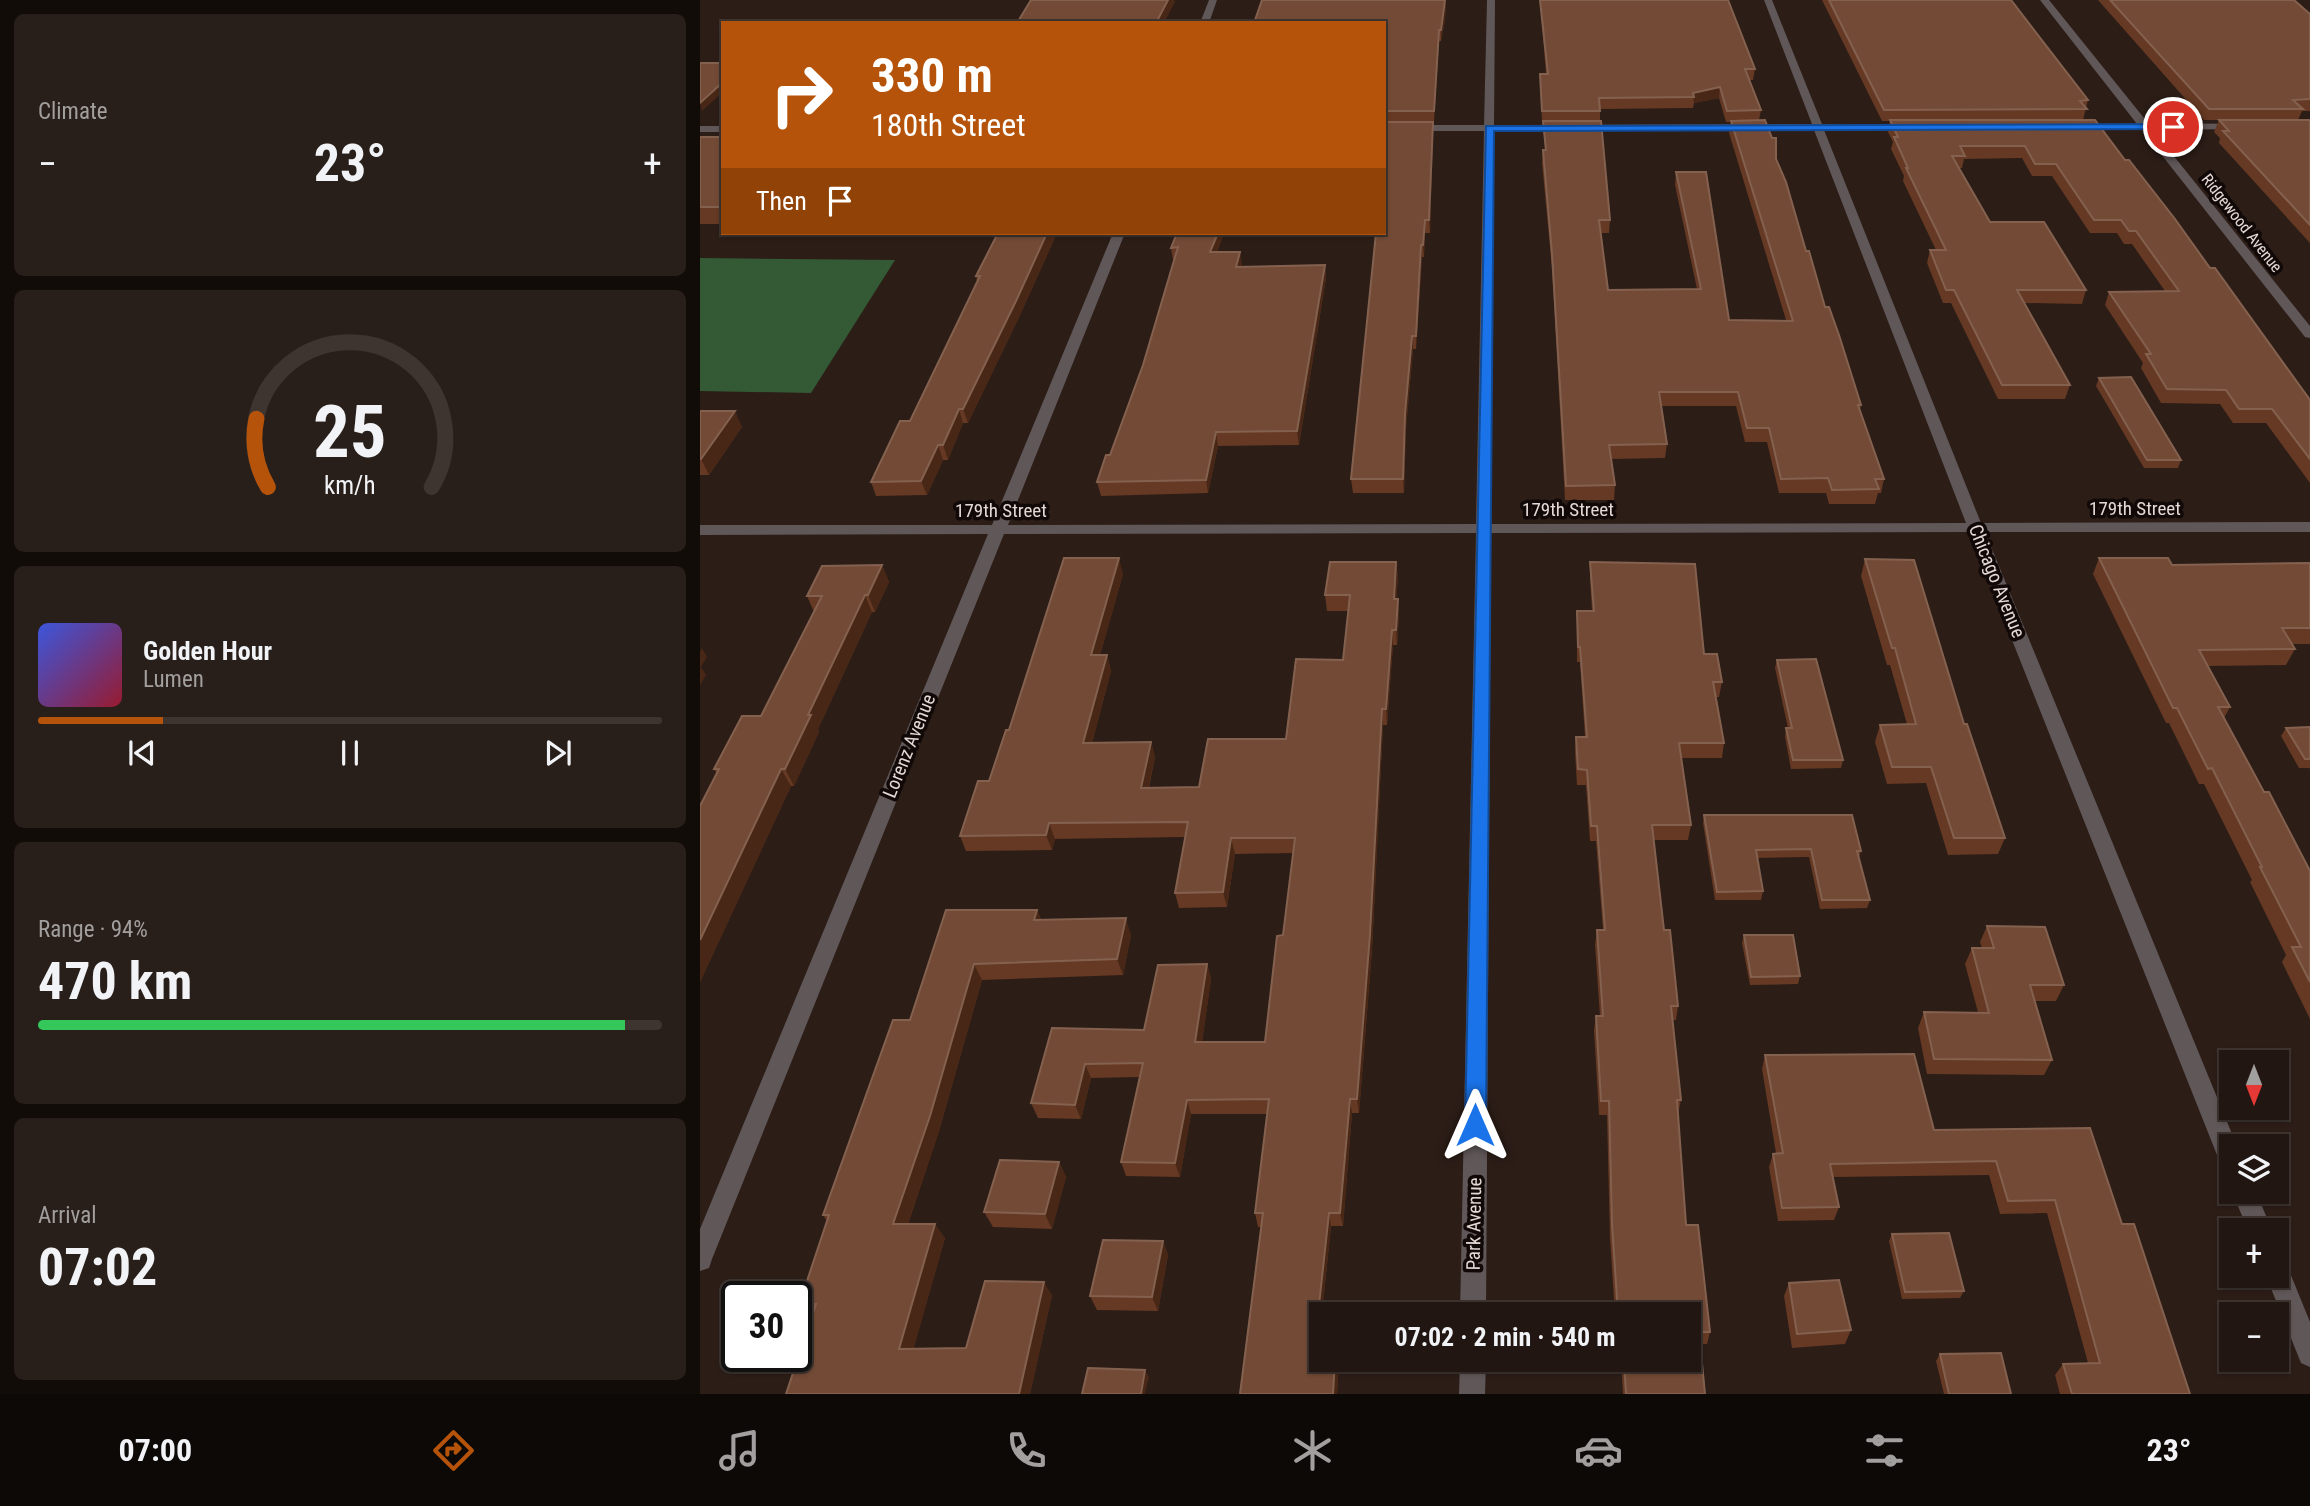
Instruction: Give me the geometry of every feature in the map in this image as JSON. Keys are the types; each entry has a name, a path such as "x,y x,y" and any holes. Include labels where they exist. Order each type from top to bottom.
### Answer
{"street":[{"path":"1205,21 1213,0"},
{"name":"Park Avenue","path":"1473,1302 1491,0"},
{"name":"Chicago Avenue","path":"1768,0 1975,527 2220,1134"},
{"name":"Ridgewood Avenue","path":"2044,0 2310,334"},
{"path":"2065,127 2255,126"},
{"path":"1386,128 1920,127"},
{"path":"700,130 721,129"},
{"name":"Lorenz Avenue","path":"700,1259 1118,235"},
{"name":"179th Street","path":"700,530 2310,527"},
{"path":"2283,1288 2310,1354"},
{"path":"1472,1394 1473,1372"}],"green space":[{"path":"700,258 895,260 811,393 700,391"}],"building":[{"path":"1031,0 1168,0 1157,21 1018,21"},
{"path":"1262,0 1445,0 1439,30 1434,111 1386,111 1386,21 1255,21"},
{"path":"1540,0 1728,0 1755,69 1745,69 1761,110 1727,111 1720,87 1693,93 1694,97 1599,98 1600,111 1542,111 1540,74 1548,74"},
{"path":"1829,0 2011,0 2088,100 2080,101 2087,109 1884,110"},
{"path":"2110,0 2294,0 2310,14 2310,99 2293,100 2303,109 2209,109"},
{"path":"700,63 721,63 721,84 700,103"},
{"path":"1765,120 1772,138 1776,138 1776,159 1786,182 1806,251 1809,251 1825,307 1829,307 1839,335 1861,405 1858,405 1884,479 1875,479 1879,489 1832,490 1828,478 1781,479 1769,428 1747,428 1738,392 1659,392 1667,444 1609,445 1615,485 1566,486 1543,121 1601,121 1610,220 1599,220 1608,290 1701,289 1676,172 1706,172 1729,320 1793,321 1731,121"},
{"path":"1890,120 2095,120 2175,219 2210,268 2215,268 2310,400 2310,459 2272,409 2239,409 2226,390 2167,389 2146,354 2151,354 2109,292 2179,291 2136,231 2129,231 2121,220 2094,220 2056,164 2035,164 2025,146 1960,146 1965,156 1952,156 1990,222 2044,222 2086,290 2017,290 2070,385 2002,385 1954,290 1946,290 1930,250 1946,250 1906,168 1894,137 1898,137"},
{"path":"2219,120 2310,120 2310,225 2223,131 2229,131"},
{"path":"1386,122 1433,122 1429,220 1425,220 1421,245 1416,336 1412,336 1405,414 1403,479 1351,479 1376,235 1386,235"},
{"path":"700,137 721,137 721,207 700,207"},
{"path":"997,235 1046,235 963,409 959,409 943,445 938,445 921,481 871,482 900,421 910,421 980,276 976,276"},
{"path":"1176,235 1217,235 1210,252 1240,252 1236,267 1325,265 1297,431 1216,432 1206,480 1097,482 1106,455 1110,455 1143,365 1178,247 1171,248"},
{"path":"2131,377 2181,460 2147,460 2099,378"},
{"path":"700,411 735,411 701,459 700,459"},
{"path":"1064,558 1119,558 1091,655 1107,655 1083,743 1151,742 1141,788 1199,787 1208,739 1286,739 1296,659 1343,660 1350,595 1325,595 1330,562 1396,562 1396,630 1392,630 1386,709 1382,709 1370,934 1357,1099 1350,1099 1340,1213 1329,1213 1319,1302 1309,1302 1309,1372 1334,1372 1333,1394 1240,1394 1263,1213 1255,1213 1269,1099 1187,1100 1175,1163 1121,1162 1143,1063 1085,1064 1075,1105 1031,1103 1052,1028 1144,1030 1158,965 1207,964 1195,1042 1265,1042 1277,936 1283,935 1295,838 1231,838 1223,892 1175,893 1188,822 1049,823 1046,835 960,836 978,781 989,781 1006,730 1009,730"},
{"path":"2099,558 2168,558 2172,565 2310,563 2310,628 2282,628 2295,649 2199,650 2230,707 2218,707 2264,792 2269,792 2310,871 2310,982 2292,947 2301,947 2262,867 2212,768 2208,769 2177,708 2173,708"},
{"path":"1865,559 1914,560 1964,724 1967,724 2005,838 1954,838 1931,767 1892,767 1880,725 1916,724 1895,648 1892,648"},
{"path":"1590,562 1695,564 1704,654 1717,654 1722,682 1713,682 1724,743 1679,743 1691,825 1652,825 1664,930 1670,930 1678,1006 1671,1006 1681,1100 1677,1100 1686,1225 1698,1225 1710,1332 1701,1332 1701,1302 1617,1302 1609,1101 1601,1101 1596,1016 1603,1016 1597,930 1605,930 1597,826 1591,826 1587,770 1578,769 1576,737 1587,737 1577,611 1594,611"},
{"path":"882,565 868,595 865,595 808,715 811,715 785,769 781,769 700,940 700,806 719,769 714,769 742,716 761,716 822,596 807,596 822,566"},
{"path":"1816,659 1843,760 1793,760 1786,728 1792,728 1777,660"},
{"path":"2310,727 2310,759 2305,759 2286,728"},
{"path":"1704,815 1852,815 1861,851 1857,851 1870,900 1822,900 1811,849 1756,850 1763,891 1717,892"},
{"path":"946,910 1037,910 1034,920 1126,918 1117,959 974,964 930,1116 893,1224 935,1224 899,1349 966,1348 985,1281 1044,1282 1019,1394 786,1394 793,1372 812,1372 812,1316 816,1304 812,1304 812,1281 807,1281 829,1215 823,1215 893,1020 910,1020"},
{"path":"1987,926 2045,927 2064,985 2030,985 2052,1060 1934,1059 1924,1012 1989,1013 1972,948 1994,948"},
{"path":"1744,935 1793,935 1800,976 1751,977"},
{"path":"1914,1054 1934,1130 2090,1128 2122,1224 2134,1224 2190,1394 2072,1394 2063,1364 2100,1363 2055,1200 2008,1201 1996,1161 1830,1164 1839,1207 1782,1208 1773,1154 1783,1153 1765,1055"},
{"path":"1000,1160 1059,1162 1045,1214 984,1212"},
{"path":"1949,1233 1964,1291 1905,1292 1892,1234"},
{"path":"1103,1240 1163,1241 1152,1297 1090,1296"},
{"path":"1839,1280 1851,1330 1797,1334 1789,1283"},
{"path":"1701,1353 1705,1394 1626,1394 1625,1372 1701,1372"},
{"path":"2001,1353 2011,1394 1949,1394 1940,1354"},
{"path":"1088,1368 1145,1370 1141,1394 1082,1394"}],"route":[{"path":"1475,1125 1490,128 2173,127"}]}
